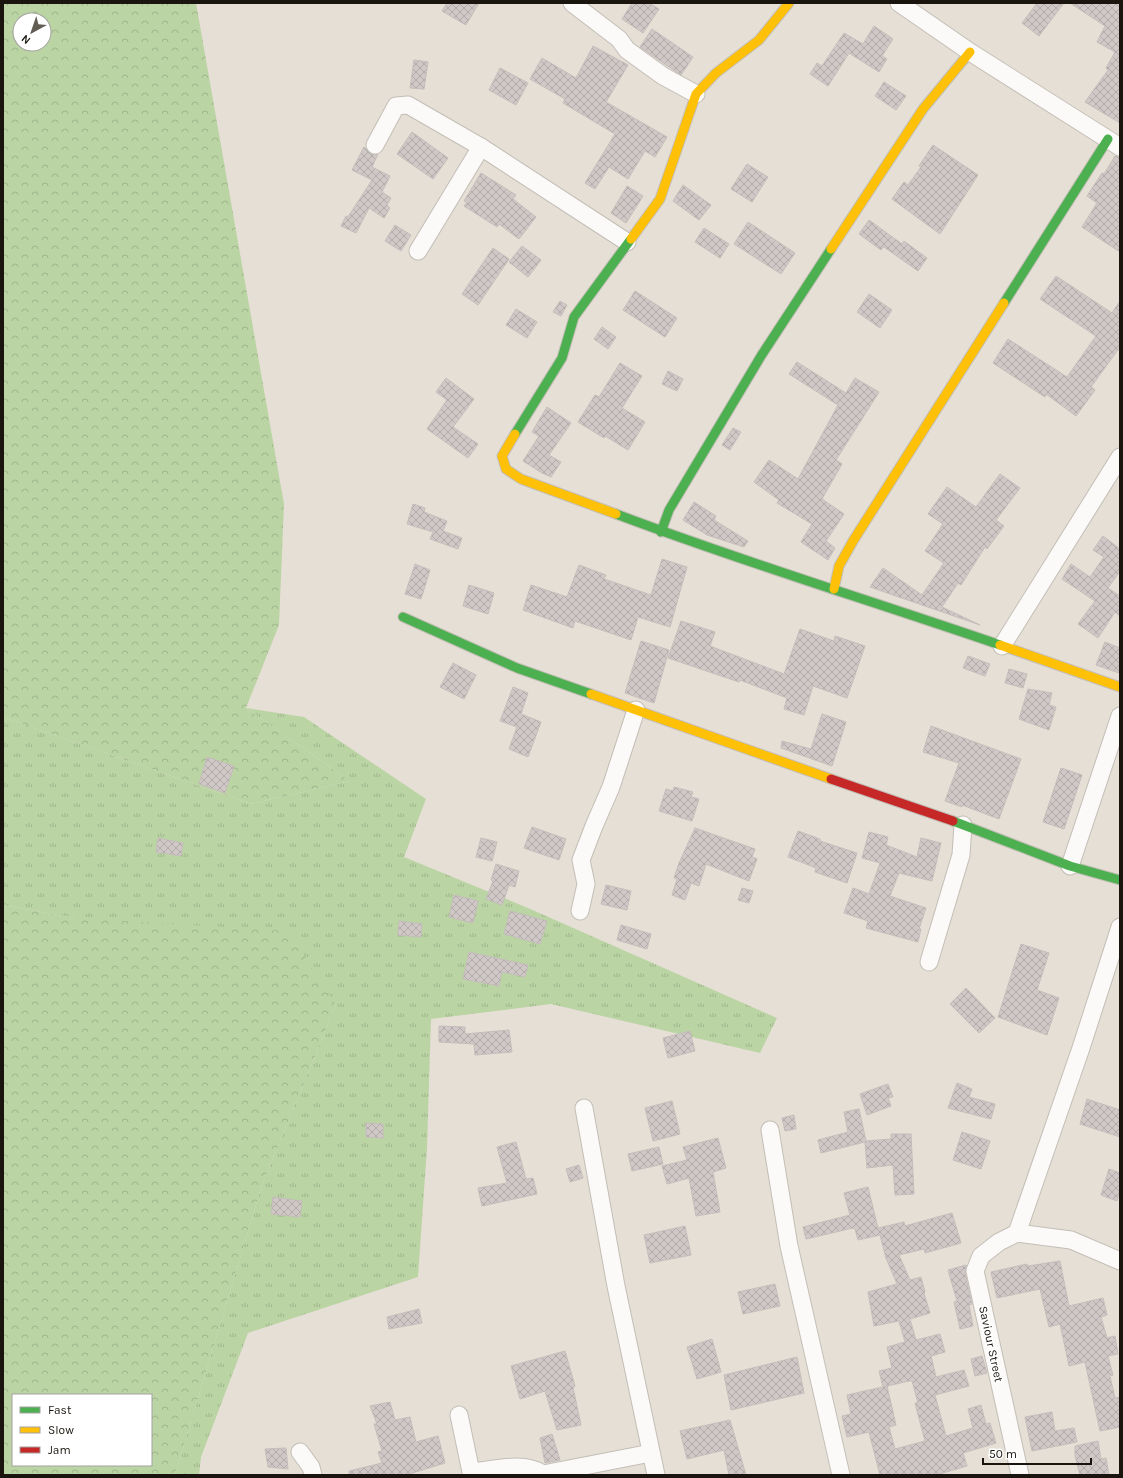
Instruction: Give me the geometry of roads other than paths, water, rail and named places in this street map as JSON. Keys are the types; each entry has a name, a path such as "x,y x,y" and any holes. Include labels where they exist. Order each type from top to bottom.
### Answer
{"street":[{"path":"572,3 619,39 627,50 633,55 663,76 696,94"},
{"path":"789,3 759,40 716,73 696,94 660,199 627,242 574,317 562,358 502,456 506,469 521,479 661,532 834,589 1120,687"},
{"path":"834,589 839,566 853,541 1114,143 970,52 898,3"},
{"path":"661,532 669,510 769,344 923,109 941,85 970,52"},
{"path":"375,145 396,106 408,105 481,147 627,242"},
{"path":"418,251 481,147"},
{"path":"1002,646 1120,457"},
{"path":"403,617 517,668 963,825 1070,866 1120,880"},
{"path":"580,911 586,884 581,860 611,787 636,710"},
{"path":"1070,866 1120,716"},
{"path":"929,962 961,855 963,825"},
{"path":"1120,927 1081,1048 1017,1233 1071,1240 1120,1261"},
{"path":"584,1108 616,1286 656,1475"},
{"path":"770,1130 789,1246 841,1475"},
{"name":"Saviour Street","path":"1017,1233 999,1242 981,1256 975,1271 1019,1475"},
{"path":"460,1415 468,1474 526,1467 535,1469 543,1474 651,1453"},
{"path":"300,1452 311,1467 313,1475"}]}
